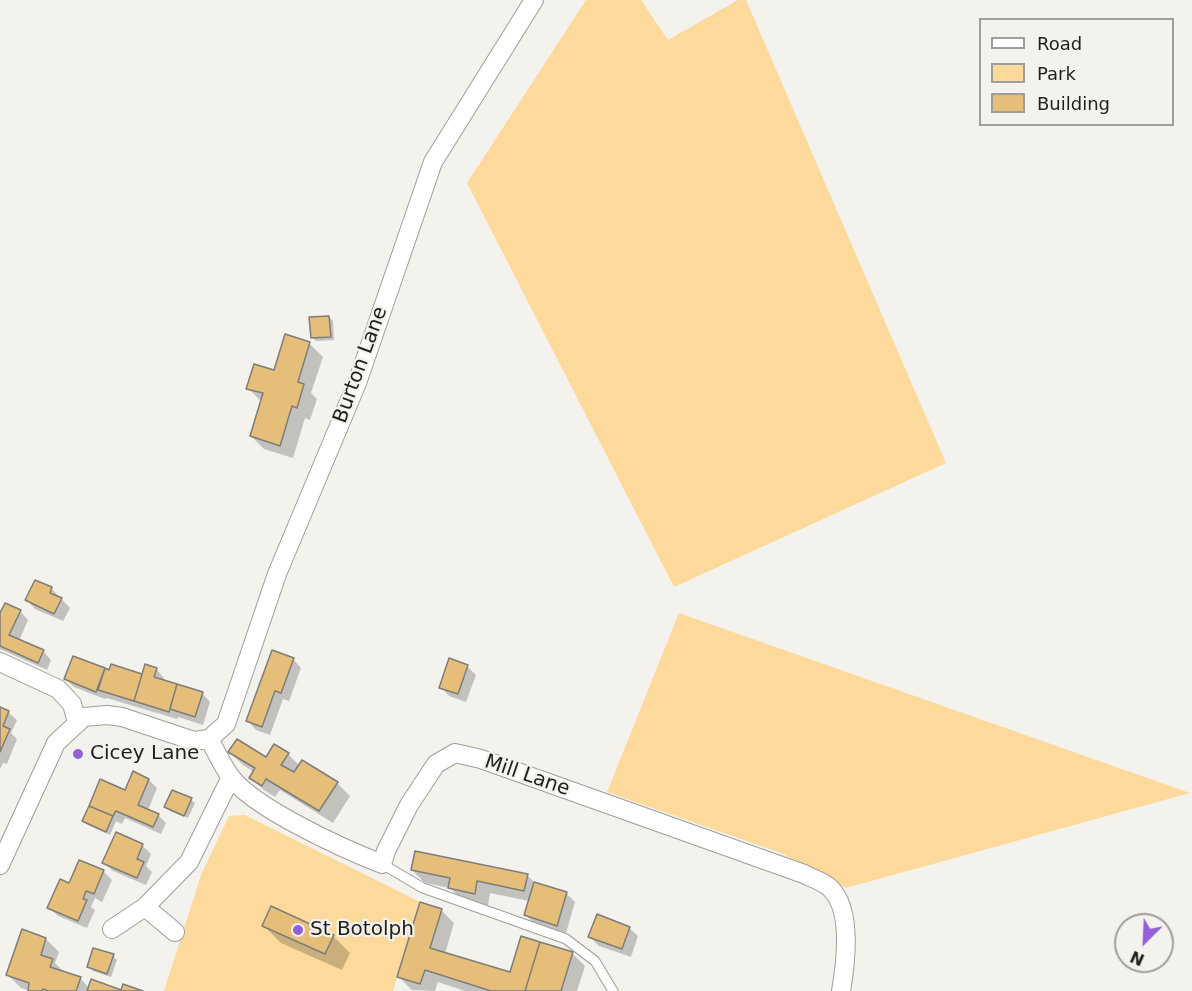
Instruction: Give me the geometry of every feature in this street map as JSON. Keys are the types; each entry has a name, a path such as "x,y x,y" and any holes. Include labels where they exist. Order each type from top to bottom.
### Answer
{"street":[{"name":"Burton Lane","path":"209,740 226,724 277,574 357,383 433,162 534,0"},
{"path":"0,662 58,689 72,704 76,722"},
{"path":"0,865 56,743 84,717 107,715 122,717 194,741 209,740 231,777 270,808 331,842 382,864"},
{"name":"Mill Lane","path":"382,864 386,851 410,805 436,764 456,753 481,759 804,873 829,887 842,906 846,959 841,991"},
{"path":"112,929 145,907 189,862 231,777"},
{"path":"145,907 175,932"}],"lane":[{"path":"382,864 423,888 566,939 595,961 614,991"}],"green space":[{"path":"586,0 641,0 668,40 738,0 746,0 946,463 674,587 467,183"},
{"path":"679,613 1190,793 846,888 781,853 607,792"},
{"path":"245,815 420,902 393,991 164,991 201,875 229,816"}],"building":[{"path":"329,316 331,337 311,338 309,317"},
{"path":"285,334 310,342 298,382 304,384 297,408 292,406 280,446 250,436 263,393 246,389 254,364 274,370"},
{"path":"35,580 52,587 50,593 62,598 54,614 25,600"},
{"path":"5,603 21,610 9,635 44,650 38,663 0,646 0,613"},
{"path":"272,650 294,658 281,693 275,691 262,727 246,721"},
{"path":"73,656 105,668 96,692 64,679"},
{"path":"449,658 468,665 458,694 439,688"},
{"path":"111,664 142,674 134,701 98,690 105,668 109,670"},
{"path":"145,664 157,668 154,677 177,684 169,712 134,701"},
{"path":"177,684 203,692 195,717 170,709"},
{"path":"0,707 9,711 3,726 10,729 0,752"},
{"path":"237,739 266,757 274,744 289,753 281,765 294,772 302,760 338,782 319,811 266,779 262,786 249,778 255,768 228,752"},
{"path":"133,771 149,779 138,805 159,814 153,827 116,811 113,816 89,806 100,779 125,790"},
{"path":"172,790 192,798 184,816 164,807"},
{"path":"89,806 113,816 106,832 82,821"},
{"path":"116,832 143,844 137,859 144,862 137,878 102,863"},
{"path":"415,851 528,874 524,891 477,881 475,894 448,888 450,878 411,870"},
{"path":"79,860 104,870 94,894 86,891 83,899 87,900 78,921 47,908 60,879 69,883"},
{"path":"534,882 567,892 557,926 524,915"},
{"path":"420,902 442,909 430,948 510,972 521,936 540,942 525,991 491,991 425,970 420,984 397,977"},
{"name":"St Botolph","path":"271,906 334,935 325,954 262,926"},
{"path":"597,914 630,927 622,949 588,937"},
{"path":"22,929 46,938 41,955 53,959 50,967 81,977 76,991 43,989 42,991 28,991 29,983 6,975"},
{"path":"540,942 573,952 561,991 525,991"},
{"path":"93,948 114,954 107,974 87,967"},
{"path":"91,979 121,990 123,984 143,991 87,991"}],"place":[{"name":"Cicey Lane","path":"78,754"},
{"name":"St Botolph","path":"298,930"}]}
